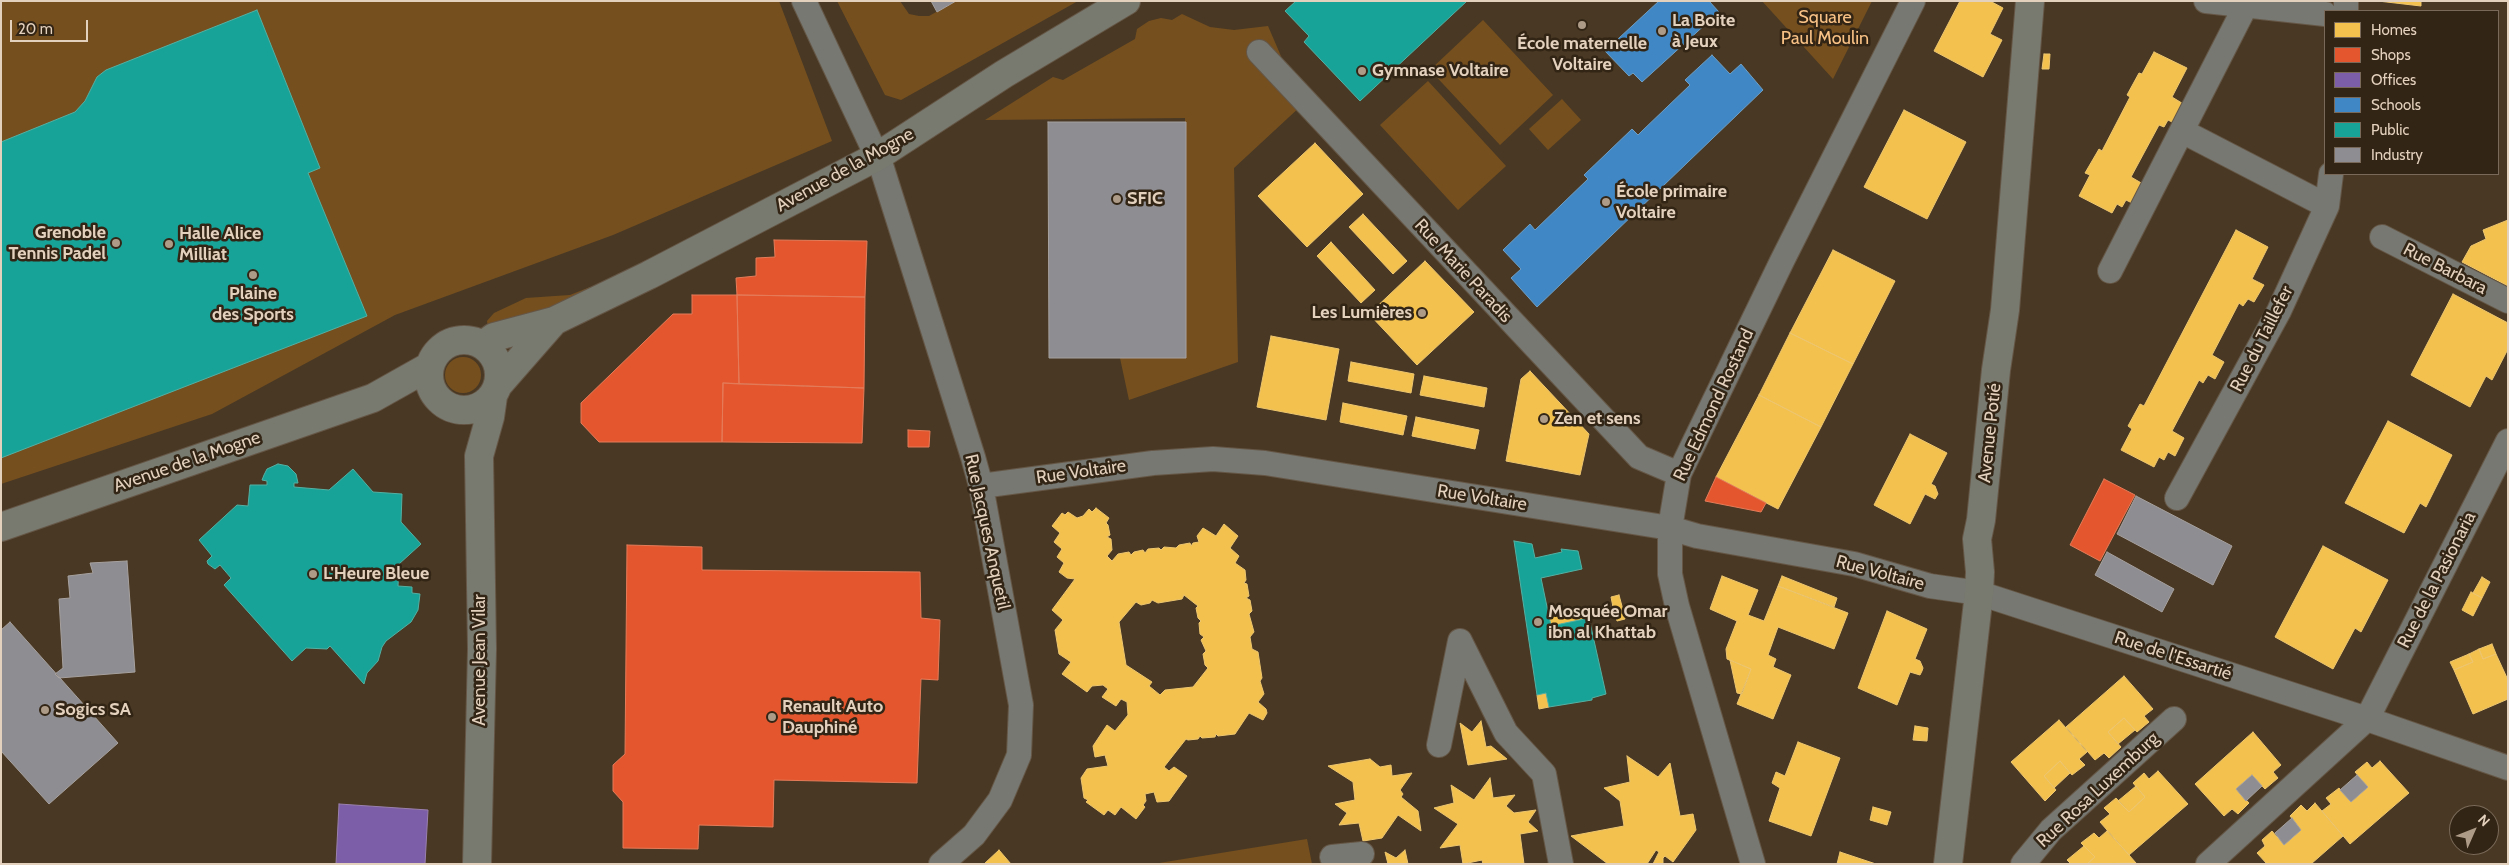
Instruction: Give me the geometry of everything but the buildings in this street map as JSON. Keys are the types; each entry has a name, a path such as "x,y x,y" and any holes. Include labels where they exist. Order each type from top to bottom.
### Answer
{"main road":[{"name":"Avenue de la Mogne","path":"482,345 494,336 554,320 649,275 878,156 1004,74 1126,1"},
{"name":"Avenue Potié","path":"1948,864 1980,572 1977,539 1981,520 1996,370 2005,310 2030,1"},
{"name":"Avenue de la Mogne","path":"496,391 554,320"},
{"path":"443,403 456,410 476,409 496,391 500,374 497,362 482,345 462,340 451,342 442,348 430,366 429,378 432,390 459,422 479,456"},
{"name":"Avenue de la Mogne","path":"1,526 373,398 430,366"},
{"name":"Avenue Jean Vilar","path":"477,864 482,649 478,495 479,456 496,391"},
{"name":"Avenue de la Mogne","path":"373,398 400,397 443,403"}],"street":[{"name":"Rue Jacques Anquetil","path":"804,1 878,156 981,486 1021,705 1018,755 1000,800 974,835 941,864"},
{"name":"Rue Edmond Rostand","path":"1753,864 1677,606 1668,564 1670,528 1679,474 1782,261 1913,1"},
{"path":"2206,1 2324,14"},
{"path":"2110,271 2246,6"},
{"name":"Rue Marie Paradis","path":"1259,52 1639,457 1679,474"},
{"path":"2182,131 2327,206"},
{"name":"Rue du Taillefer","path":"2177,498 2279,311 2327,206 2331,175"},
{"name":"Rue Barbara","path":"2382,237 2508,301"},
{"name":"Rue de la Pasionaria","path":"2367,719 2508,441"},
{"name":"Rue Voltaire","path":"981,486 1153,463 1213,459 1265,463 1670,528 1697,536 1854,564 1930,586 1978,593"},
{"name":"Rue de l'Essartié","path":"1978,593 2367,719 2508,768"},
{"path":"1440,745 1460,642 1506,733 1544,774 1561,864"},
{"name":"Rue Rosa Luxemburg","path":"2024,864 2051,830 2174,719"},
{"path":"2208,864 2367,719"},
{"path":"1332,857 1362,854"}],"green space":[{"name":"Plaine des Sports","path":"1,1 779,1 832,141 613,235 395,315 212,414 1,484"},
{"path":"837,1 900,1 909,14 929,16 956,1 1078,1 901,100 885,95"},
{"name":"Square Paul Moulin","path":"1762,1 1872,1 1833,79"},
{"path":"1182,14 1210,27 1234,30 1268,26 1302,105 1234,168 1238,362 1129,400 1120,358 1186,357 1185,118 985,120 1053,77 1063,80 1135,39 1137,29 1149,21 1161,18 1172,20"},
{"path":"1483,20 1553,95 1500,145 1430,70"},
{"path":"1428,81 1506,166 1458,210 1380,125"},
{"path":"1562,99 1581,120 1548,150 1529,129"},
{"path":"590,287 590,289 531,320 488,327 487,321 494,313 526,298 570,295"},
{"path":"463,357 470,358 476,362 480,368 480,382 476,388 470,392 463,393 456,392 450,388 446,382 445,375 446,368 450,362 456,358"},
{"path":"1307,839 1312,864 1153,864"}],"place":[{"name":"École maternelle Voltaire","path":"1582,25"},
{"name":"La Boite à Jeux","path":"1662,31"},
{"name":"Gymnase Voltaire","path":"1362,71"},
{"name":"SFIC","path":"1117,199"},
{"name":"École primaire Voltaire","path":"1606,202"},
{"name":"Grenoble Tennis Padel","path":"116,243"},
{"name":"Halle Alice Milliat","path":"169,244"},
{"name":"Plaine des Sports","path":"253,275"},
{"name":"Les Lumières","path":"1422,313"},
{"name":"Zen et sens","path":"1544,419"},
{"name":"L'Heure Bleue","path":"313,574"},
{"name":"Mosquée Omar ibn al Khattab","path":"1538,622"},
{"name":"Sogics SA","path":"45,710"},
{"name":"Renault Auto Dauphiné","path":"772,717"}]}
